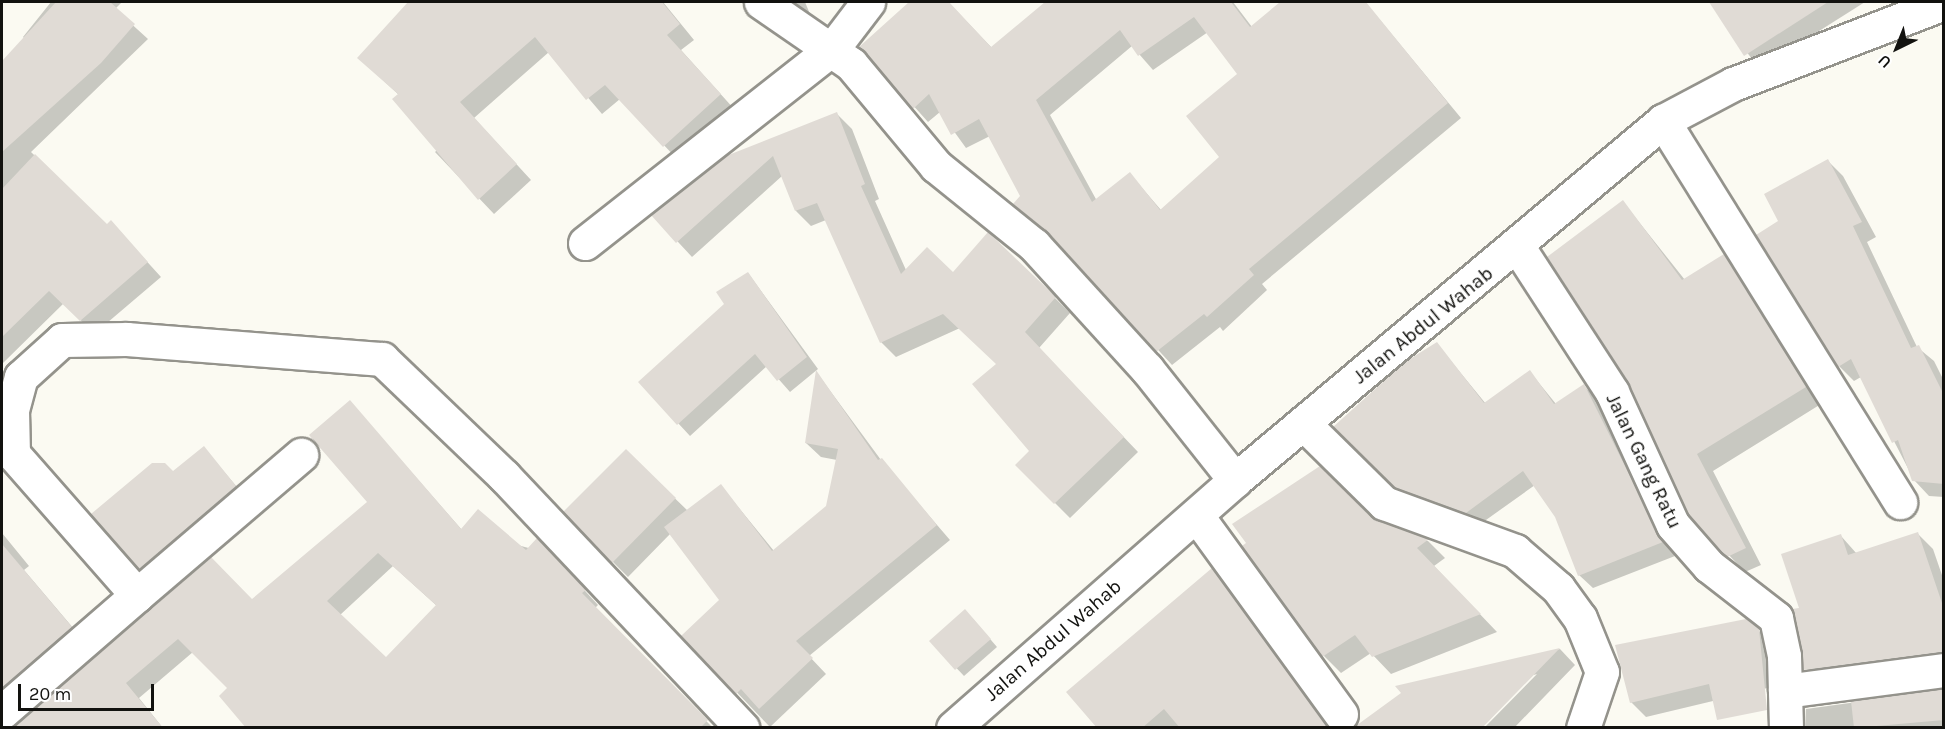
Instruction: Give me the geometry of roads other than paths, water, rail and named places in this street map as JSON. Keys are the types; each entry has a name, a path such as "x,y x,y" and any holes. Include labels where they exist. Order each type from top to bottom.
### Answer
{"street":[{"path":"761,2 833,48 867,79 936,166 1034,245 1182,414 1235,480"},
{"path":"585,243 833,48 868,2"},
{"name":"Jalan Abdul Wahab","path":"953,728 1197,516 1235,480 1518,247 1664,121 1733,84 1944,3"},
{"path":"1664,121 1900,502"},
{"name":"Jalan Gang Ratu","path":"1518,247 1612,392 1673,525 1709,566 1776,618 1785,692 1786,728"},
{"path":"137,595 13,454 12,410 21,377 62,340 127,339 382,359 504,476 742,728"},
{"path":"1304,423 1384,503 1515,551 1558,588 1580,618 1602,672 1583,728"},
{"path":"2,712 301,455"},
{"path":"1197,516 1341,714"},
{"path":"1785,692 1944,670"}]}
